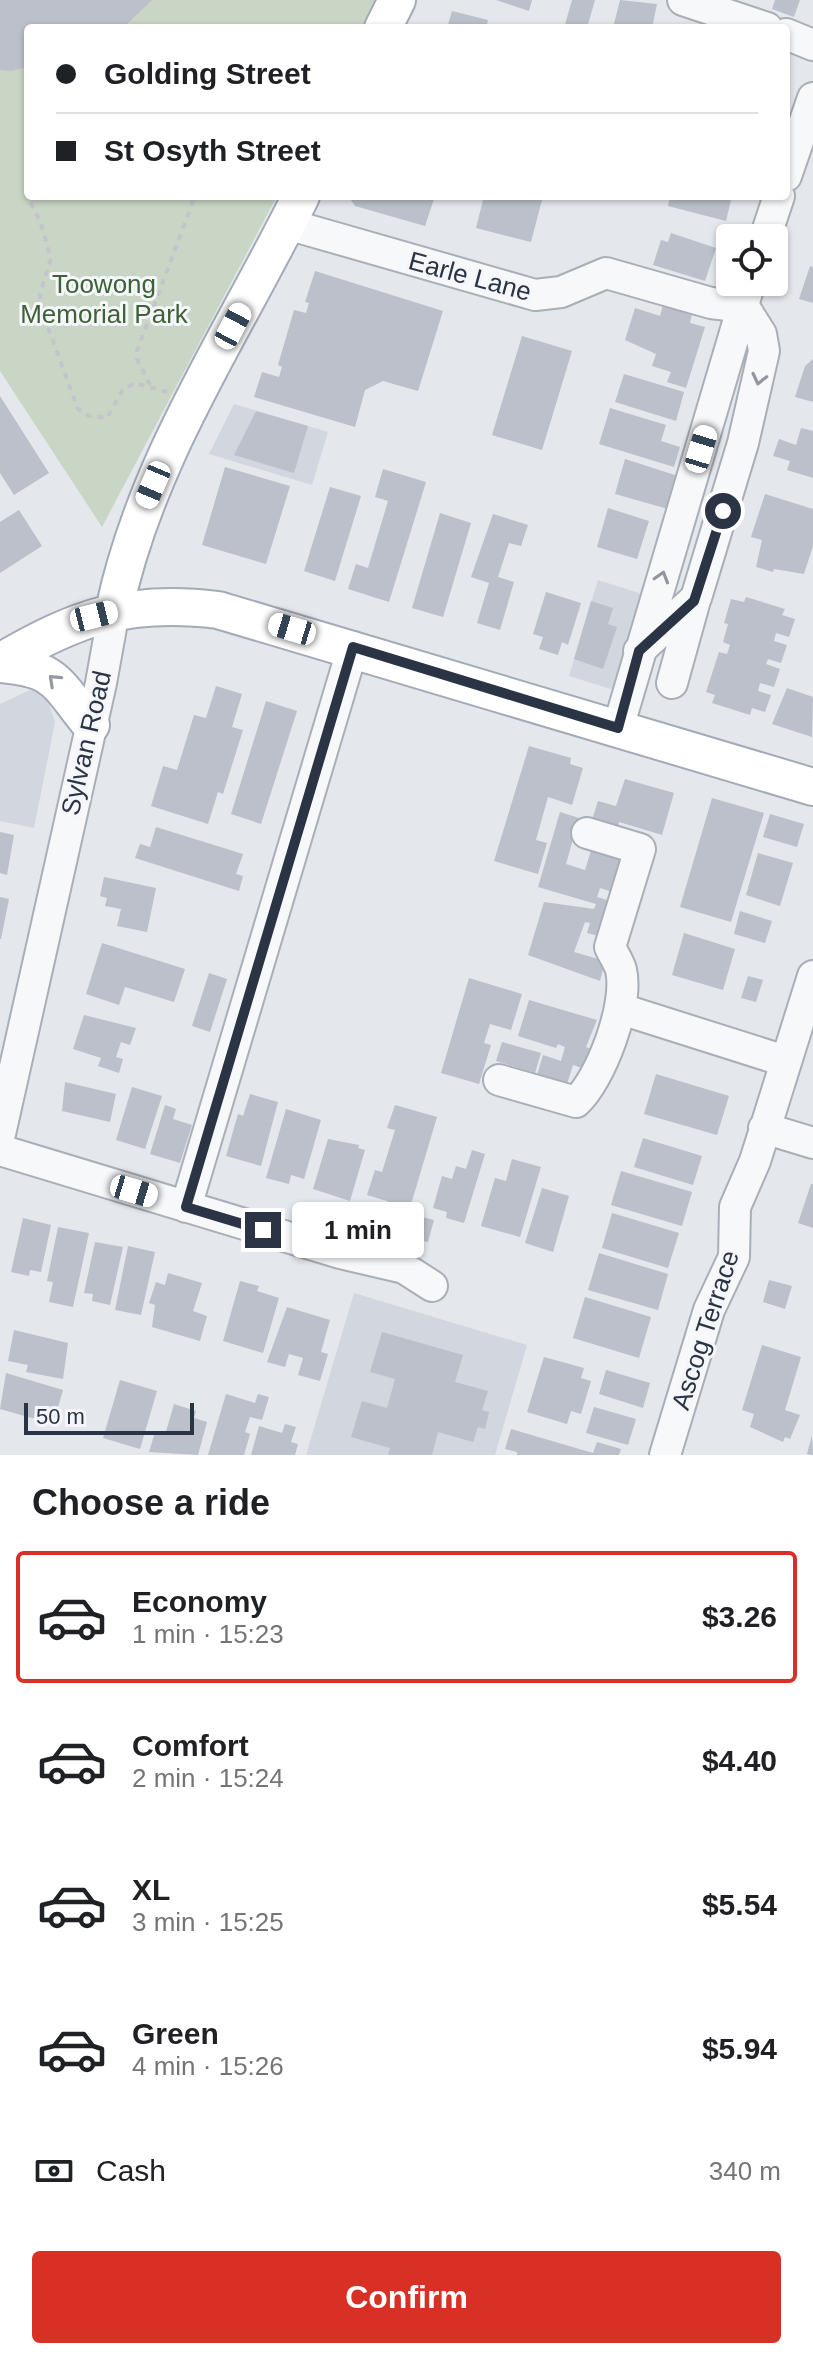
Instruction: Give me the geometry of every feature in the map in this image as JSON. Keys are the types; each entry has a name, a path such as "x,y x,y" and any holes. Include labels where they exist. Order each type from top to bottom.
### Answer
{"main road":[{"path":"385,24 397,0"},
{"name":"Sylvan Road","path":"114,611 124,560 161,466 294,210"},
{"path":"0,663 67,625 114,611 164,607 218,610 353,647 813,787"},
{"path":"0,663 41,669 59,682 91,725"}],"street":[{"path":"679,8 749,24"},
{"path":"790,164 813,98"},
{"path":"770,224 778,200"},
{"name":"Earle Lane","path":"294,210 535,295 557,294 606,273 711,303 739,296"},
{"path":"618,728 746,296"},
{"path":"672,683 736,469 761,370 763,339 748,296"},
{"path":"639,651 696,598"},
{"name":"Sylvan Road","path":"0,1134 114,611"},
{"path":"186,1207 353,647"},
{"path":"499,1080 576,1102 590,1090 621,1009 621,970 610,947 640,849 587,833"},
{"name":"Ascog Terrace","path":"665,1455 709,1310 734,1257 735,1207 813,976"},
{"path":"621,1009 785,1061"},
{"path":"764,1128 813,1143"},
{"path":"0,1150 340,1253 404,1268 432,1286"}],"path":[{"path":"29,200 40,221 51,258 40,294 42,311 78,409 89,416 107,418 129,384 150,385 169,393"},
{"path":"150,385 137,351 194,200"}],"shaded area":[{"path":"234,404 328,432 312,485 209,454"},
{"path":"598,580 642,594 614,690 569,676"},
{"path":"30,690 46,696 55,722 34,828 0,821 0,704"},
{"path":"354,1293 527,1345 495,1455 306,1455"}],"green space":[{"name":"Toowong Memorial Park","path":"0,0 379,0 367,24 24,24 24,200 275,200 102,527 0,371"}],"building":[{"path":"0,0 152,0 127,24 24,24 24,68 0,70"},
{"path":"496,0 532,0 529,11"},
{"path":"572,0 595,0 588,24 565,24"},
{"path":"620,0 657,4 653,24 614,24"},
{"path":"775,0 800,0 794,17 772,9"},
{"path":"452,11 488,20 487,24 448,24"},
{"path":"351,200 434,200 425,226 355,206"},
{"path":"483,200 542,200 531,242 476,228"},
{"path":"669,200 731,200 726,221 668,206"},
{"path":"671,233 716,248 705,281 653,265 661,240 668,242"},
{"path":"810,266 813,267 813,303 799,299"},
{"path":"315,271 443,311 418,391 383,381 365,390 355,427 254,397 262,372 279,377 282,367 278,365 294,310 306,313 309,303 305,302"},
{"path":"663,305 692,314 690,323 705,327 686,388 667,382 671,372 652,366 656,354 625,340 635,308 660,316"},
{"path":"522,336 572,351 542,450 492,435"},
{"path":"813,359 813,402 795,397 805,366"},
{"path":"624,374 684,392 676,421 615,402"},
{"path":"0,396 49,473 14,495 0,473"},
{"path":"610,408 666,425 661,441 680,447 674,467 599,444"},
{"path":"256,411 308,426 294,473 234,455"},
{"path":"801,428 813,431 813,478 787,470 790,461 773,456 779,439 796,445"},
{"path":"625,459 678,476 668,509 615,494"},
{"path":"225,467 290,486 266,564 202,545"},
{"path":"383,469 426,482 389,602 348,589 356,564 368,568 388,501 375,497"},
{"path":"330,487 361,496 335,581 304,571"},
{"path":"765,494 813,509 813,546 804,574 774,569 773,572 756,567 762,540 751,537"},
{"path":"608,508 649,521 637,559 597,547"},
{"path":"19,510 42,546 0,573 0,522"},
{"path":"440,513 471,523 443,617 412,608"},
{"path":"493,514 528,525 521,546 509,543 498,577 514,582 500,630 477,623 489,583 471,577"},
{"path":"546,592 581,603 568,645 562,642 558,655 539,649 543,637 533,634"},
{"path":"746,597 785,609 782,615 795,619 789,637 776,633 774,641 787,645 781,663 768,659 766,664 780,669 774,687 760,683 758,691 771,695 765,712 752,708 750,715 712,703 715,695 706,692 719,652 727,654 730,645 723,642 728,624 724,623 731,599 744,602"},
{"path":"591,601 613,608 608,624 617,627 603,669 574,659"},
{"path":"216,686 242,694 232,727 243,730 223,794 218,792 208,824 151,806 163,766 177,770 194,715 206,718"},
{"path":"787,688 813,697 812,737 772,724"},
{"path":"266,701 297,711 261,824 231,814"},
{"path":"529,746 571,758 570,764 583,768 572,805 548,797 536,840 547,843 538,874 494,861"},
{"path":"625,779 674,793 662,835 619,822 618,828 592,820 598,801 616,806"},
{"path":"712,798 764,813 731,922 680,907"},
{"path":"560,812 579,818 566,864 585,870 594,841 630,857 619,894 600,888 597,897 617,903 606,938 587,933 590,923 585,922 574,952 605,961 600,981 528,955 544,902 594,909 596,904 538,887"},
{"path":"770,814 804,824 797,847 763,837"},
{"path":"156,827 243,854 236,874 243,876 239,891 135,858 140,844 150,847"},
{"path":"0,832 14,835 7,875 0,873"},
{"path":"758,853 793,863 780,906 746,895"},
{"path":"104,877 156,888 147,932 117,926 121,909 105,906 107,898 100,896"},
{"path":"0,897 9,899 1,939 0,939"},
{"path":"740,911 772,921 765,943 734,934"},
{"path":"684,933 735,949 723,990 672,975"},
{"path":"102,943 185,969 174,1002 125,987 119,1005 86,994"},
{"path":"209,973 227,979 210,1032 192,1026"},
{"path":"748,976 763,980 756,1002 741,998"},
{"path":"469,978 522,994 511,1030 490,1024 484,1043 491,1045 479,1084 441,1073"},
{"path":"529,1000 597,1020 586,1047 591,1049 585,1069 573,1065 567,1084 537,1075 543,1055 561,1061 565,1047 558,1044 556,1048 518,1036"},
{"path":"84,1015 136,1028 130,1045 121,1042 116,1057 123,1059 119,1073 98,1066 101,1058 73,1049"},
{"path":"502,1042 541,1053 535,1073 496,1061"},
{"path":"656,1074 729,1096 717,1135 644,1114"},
{"path":"65,1082 116,1094 110,1122 62,1111"},
{"path":"132,1087 162,1096 145,1149 116,1140"},
{"path":"250,1094 278,1102 261,1166 226,1156 238,1114 243,1116"},
{"path":"165,1105 176,1109 173,1119 192,1125 180,1163 150,1154"},
{"path":"395,1105 437,1117 410,1208 367,1195 375,1170 382,1172 395,1130 387,1128"},
{"path":"286,1109 321,1120 304,1179 291,1175 289,1184 266,1178"},
{"path":"643,1138 702,1156 693,1185 634,1167"},
{"path":"328,1139 359,1145 358,1148 365,1150 350,1201 313,1189"},
{"path":"472,1150 485,1154 464,1223 446,1218 447,1212 433,1208 442,1176 452,1179 456,1166 466,1169"},
{"path":"512,1159 541,1167 520,1237 481,1226 495,1178 506,1181"},
{"path":"621,1171 692,1192 682,1226 611,1205"},
{"path":"813,1184 813,1228 798,1223"},
{"path":"542,1188 569,1196 553,1252 525,1243"},
{"path":"612,1213 679,1233 668,1268 602,1248"},
{"path":"422,1217 434,1220 428,1242 416,1239"},
{"path":"23,1218 51,1225 41,1272 30,1270 29,1276 11,1272"},
{"path":"58,1227 89,1233 73,1307 49,1302 53,1282 47,1281"},
{"path":"95,1242 123,1247 110,1305 92,1301 93,1294 84,1293"},
{"path":"128,1246 155,1252 141,1315 115,1310"},
{"path":"599,1253 668,1274 658,1310 588,1290"},
{"path":"168,1273 202,1283 193,1311 207,1316 200,1341 152,1327 155,1305 149,1303 156,1282 165,1285"},
{"path":"769,1280 792,1286 785,1309 763,1302"},
{"path":"240,1281 259,1286 257,1291 279,1298 263,1353 223,1341"},
{"path":"585,1297 651,1317 639,1358 573,1338"},
{"path":"287,1307 330,1320 321,1352 328,1354 320,1381 298,1375 303,1358 289,1354 285,1367 267,1362"},
{"path":"14,1330 68,1343 63,1379 26,1372 28,1365 8,1361"},
{"path":"382,1332 463,1355 455,1382 488,1391 482,1410 489,1412 485,1429 478,1427 473,1442 438,1432 432,1455 388,1455 390,1448 351,1437 362,1401 387,1408 395,1379 370,1372"},
{"path":"762,1345 801,1357 785,1410 800,1415 790,1439 785,1437 783,1442 750,1427 754,1414 742,1410"},
{"path":"544,1357 584,1368 581,1378 591,1381 581,1414 571,1411 567,1424 527,1412"},
{"path":"606,1370 650,1383 643,1408 599,1394"},
{"path":"6,1373 63,1390 53,1424 0,1409"},
{"path":"120,1380 157,1391 140,1449 103,1438"},
{"path":"226,1394 255,1403 258,1394 269,1397 262,1420 250,1417 245,1432 250,1434 244,1455 208,1455"},
{"path":"174,1404 196,1411 194,1418 207,1422 198,1455 149,1452 155,1432 165,1435"},
{"path":"594,1407 636,1419 628,1445 586,1433"},
{"path":"285,1424 296,1427 291,1442 298,1444 295,1455 251,1455 259,1426 282,1433"},
{"path":"511,1429 593,1453 597,1442 621,1449 619,1455 517,1455 517,1452 505,1449"},
{"path":"812,1435 813,1455 811,1455 807,1454"}],"route":[{"path":"263,1230 186,1207 353,647 618,728 639,651 694,601 723,511"}]}
